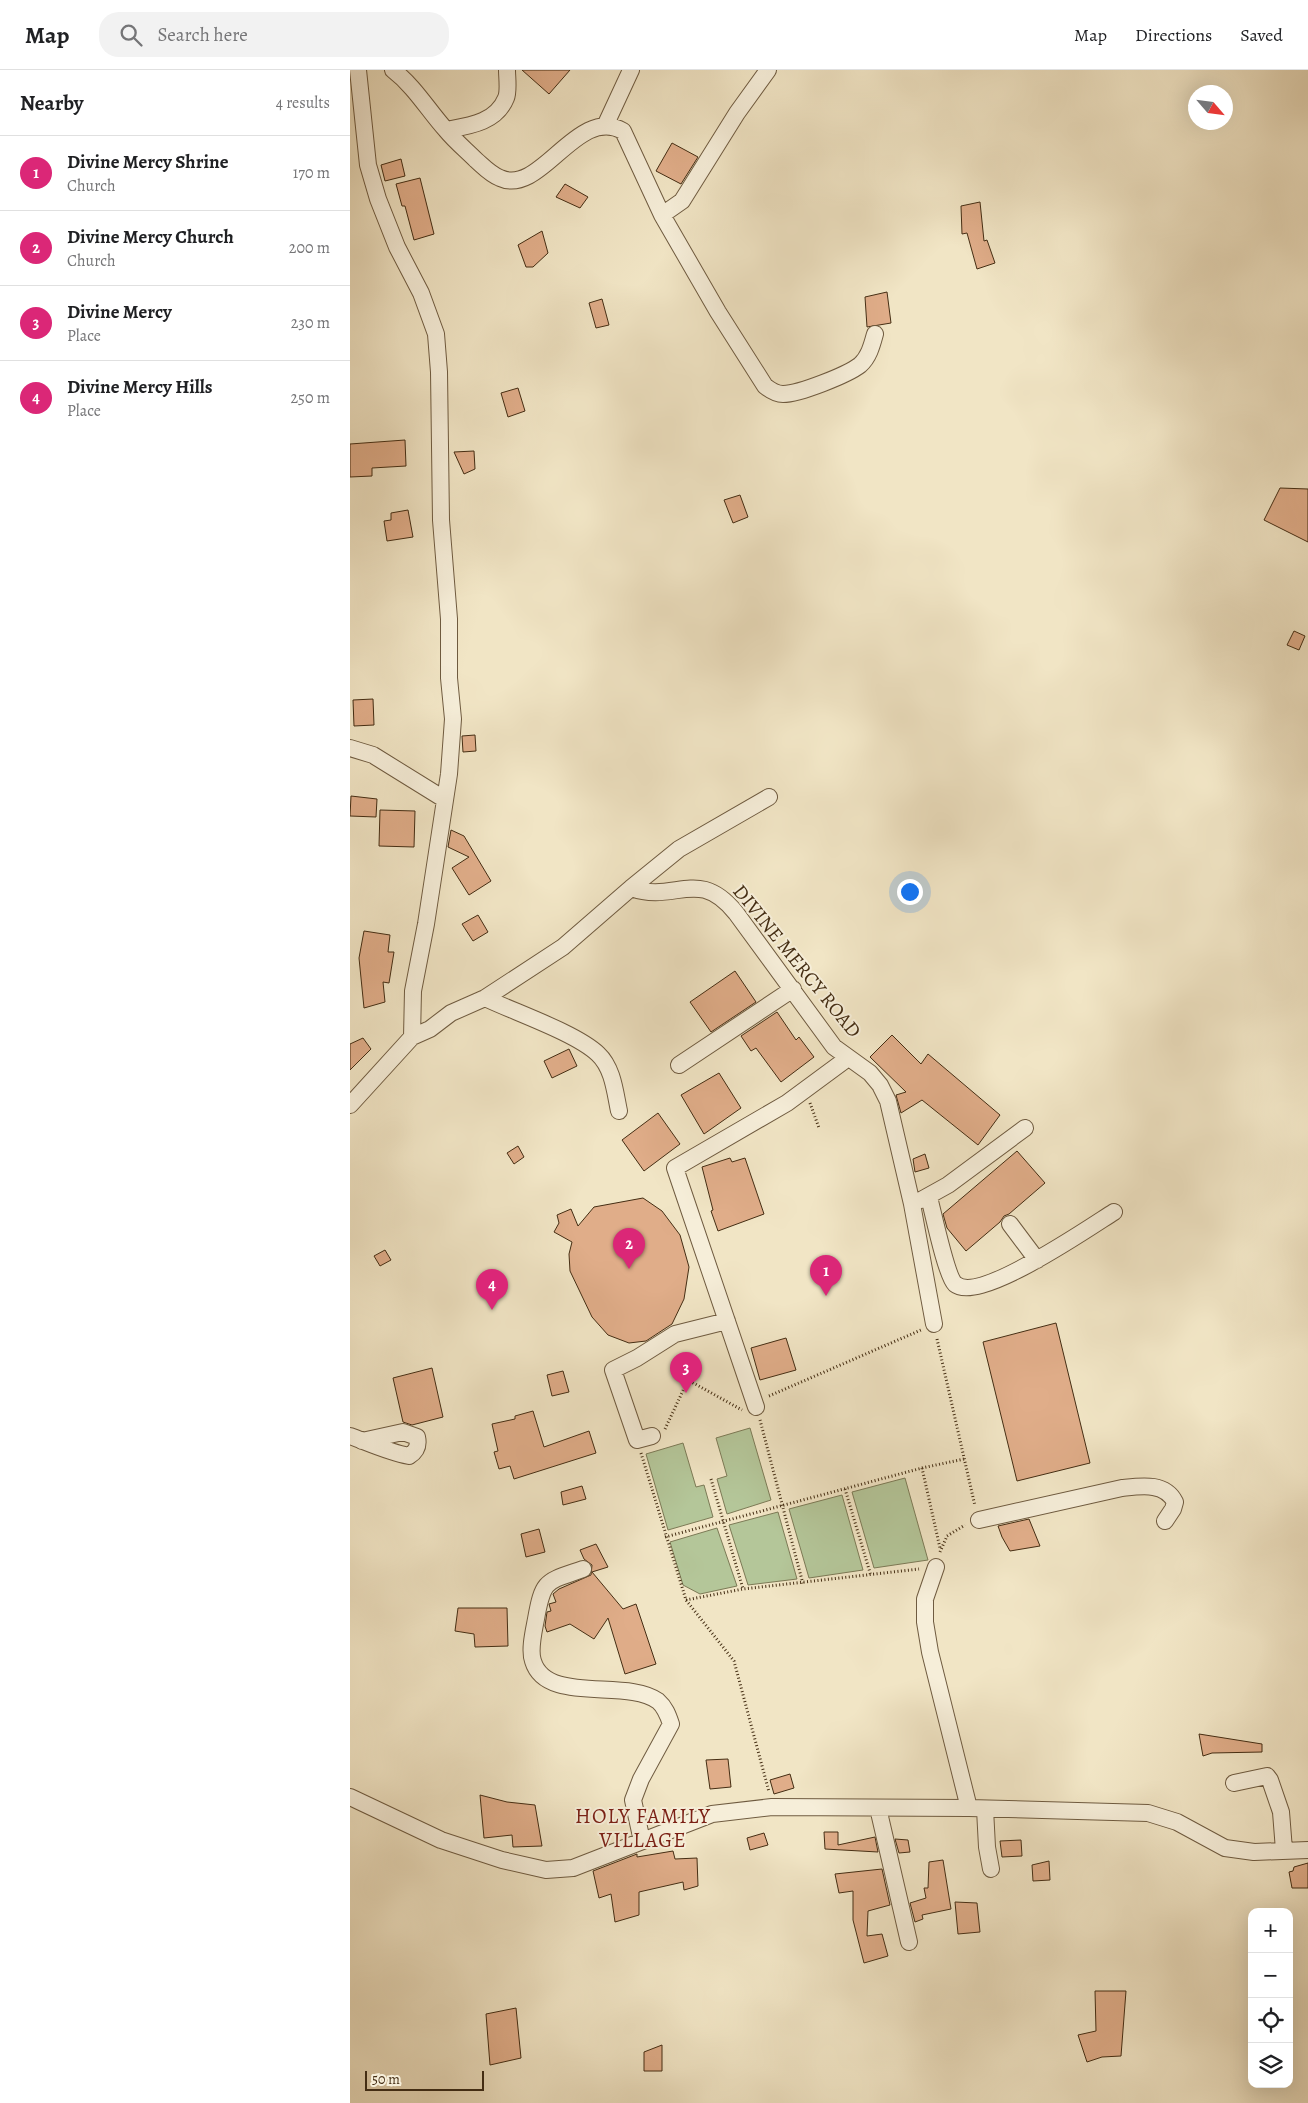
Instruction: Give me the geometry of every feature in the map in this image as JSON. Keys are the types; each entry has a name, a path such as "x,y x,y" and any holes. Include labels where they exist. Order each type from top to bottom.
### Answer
{"street":[{"path":"358,70 363,137 368,165 378,199 397,247 421,293 436,334 441,411 441,520 448,619 452,719 449,774 426,924 413,991 412,1037"},
{"path":"393,70 423,99 446,130 493,174 508,181 516,182 533,174 572,141 605,126 615,127 623,131 662,215 718,312 765,386 773,392 782,394 795,392 850,371 860,365 868,356 875,334"},
{"path":"446,130 480,123 493,114 507,98 507,70"},
{"path":"605,126 631,70"},
{"path":"662,215 682,201 737,113 768,70"},
{"path":"350,748 373,755 444,799"},
{"path":"350,1105 412,1037 430,1029 452,1013 485,998 563,947 679,849 769,796"},
{"name":"DIVINE MERCY ROAD","path":"631,888 648,892 669,892 694,888 716,893 736,913 834,1047 870,1073 880,1085 888,1101 912,1204 934,1324"},
{"path":"679,1065 793,989"},
{"path":"485,998 568,1035 598,1054 610,1074 619,1111"},
{"path":"750,1406 727,1321 675,1168 806,1090 848,1058"},
{"path":"912,1204 930,1196 1024,1128"},
{"path":"930,1196 939,1240 951,1277 954,1283 970,1288 1022,1269 1114,1212"},
{"path":"1010,1224 1038,1260"},
{"path":"651,1436 613,1370 637,1358 674,1334 727,1321"},
{"path":"978,1520 1122,1488 1144,1486 1155,1487 1172,1495 1175,1502 1174,1509 1165,1521"},
{"path":"936,1567 925,1599 925,1622 930,1652 969,1808"},
{"path":"583,1569 548,1581 535,1622 532,1659 539,1673 553,1682 574,1687 642,1694 657,1701 667,1710 671,1724 641,1780 633,1800 642,1841"},
{"path":"1234,1783 1262,1776 1267,1776 1270,1780 1281,1812 1284,1850"},
{"path":"350,1797 441,1840 502,1860 546,1870 572,1868 712,1814 772,1807 969,1808 1148,1813 1177,1822 1225,1848 1254,1852 1308,1850"},
{"path":"878,1808 909,1942"},
{"path":"985,1809 987,1847 991,1869"}],"path":[{"path":"806,1090 820,1128"},
{"path":"772,1807 734,1661 686,1600 665,1537 651,1436 688,1380 750,1406 934,1324 978,1520 947,1536 940,1549 922,1468"},
{"path":"750,1406 783,1505 803,1584"},
{"path":"665,1537 922,1468 964,1459"},
{"path":"710,1479 743,1589"},
{"path":"845,1489 871,1576"},
{"path":"686,1600 743,1589 803,1584 936,1567"}],"green space":[{"path":"750,1428 771,1500 727,1514 717,1479 727,1476 716,1438"},
{"path":"683,1443 696,1487 704,1485 713,1517 668,1530 646,1454"},
{"path":"905,1478 928,1560 874,1568 852,1492"},
{"path":"842,1495 863,1570 809,1578 789,1509"},
{"path":"778,1512 797,1579 748,1585 729,1525"},
{"path":"717,1528 737,1586 700,1594 683,1585 670,1542"}],"building":[{"path":"522,70 570,70 549,94"},
{"path":"672,143 698,157 681,184 656,171"},
{"path":"401,159 405,176 385,181 381,165"},
{"path":"420,178 434,234 414,240 405,206 402,206 396,184"},
{"path":"565,184 588,197 580,208 556,197"},
{"path":"980,202 984,241 987,240 995,263 977,269 967,233 962,234 961,206"},
{"path":"542,231 548,253 533,267 526,267 518,245"},
{"path":"887,292 891,323 867,327 865,297"},
{"path":"602,299 609,325 596,328 589,303"},
{"path":"518,388 525,411 508,417 501,393"},
{"path":"405,440 406,466 372,468 372,476 350,477 350,444"},
{"path":"474,451 475,469 464,474 454,452"},
{"path":"1280,488 1308,489 1308,542 1264,520"},
{"path":"740,495 748,517 733,523 724,500"},
{"path":"408,510 413,537 387,541 384,521 391,520 391,513"},
{"path":"1294,631 1305,636 1299,650 1287,645"},
{"path":"373,699 374,725 354,726 353,700"},
{"path":"475,735 476,751 463,752 462,736"},
{"path":"351,796 377,799 376,817 350,816"},
{"path":"380,810 415,811 414,847 379,846"},
{"path":"451,830 464,836 491,881 469,895 452,868 469,857 448,847"},
{"path":"478,915 488,932 473,941 462,924"},
{"path":"364,931 390,935 388,952 394,952 389,983 383,982 385,1002 364,1008 359,958"},
{"path":"735,971 756,1002 711,1032 690,1002"},
{"path":"777,1012 796,1040 799,1037 814,1057 781,1082 756,1048 751,1051 741,1036"},
{"path":"892,1035 921,1064 928,1054 1000,1115 978,1145 922,1100 901,1113 896,1095 906,1092 870,1057"},
{"path":"363,1038 371,1049 350,1070 350,1044"},
{"path":"569,1049 577,1066 552,1078 544,1061"},
{"path":"719,1073 741,1108 704,1134 681,1095"},
{"path":"658,1113 680,1144 644,1171 622,1140"},
{"path":"518,1146 524,1157 514,1164 507,1153"},
{"path":"1017,1151 1045,1183 1009,1214 1004,1216 1000,1222 966,1251 947,1228 943,1214"},
{"path":"925,1154 929,1168 915,1172 913,1159"},
{"path":"730,1158 732,1162 745,1158 764,1214 718,1231 711,1211 713,1210 702,1167"},
{"path":"643,1198 662,1211 680,1235 689,1267 684,1299 672,1324 646,1341 629,1343 608,1335 592,1317 570,1271 569,1254 572,1242 554,1232 559,1223 557,1215 571,1209 578,1226 594,1207"},
{"path":"385,1250 391,1260 380,1266 374,1256"},
{"path":"1056,1323 1090,1463 1017,1481 983,1342"},
{"path":"786,1338 796,1370 760,1380 751,1348"},
{"path":"432,1368 443,1417 412,1425 403,1422 393,1378"},
{"path":"563,1371 569,1392 552,1396 547,1375"},
{"path":"533,1411 544,1447 589,1431 596,1453 514,1479 510,1466 499,1469 494,1452 498,1451 492,1424 515,1419 515,1416"},
{"path":"582,1486 586,1499 563,1505 561,1492"},
{"path":"1029,1519 1040,1546 1010,1551 998,1526"},
{"path":"539,1529 545,1552 526,1557 521,1534"},
{"path":"596,1544 608,1567 592,1572 623,1609 636,1604 656,1664 625,1674 608,1618 594,1639 570,1624 547,1632 545,1626 547,1612 551,1611 549,1604 556,1602 553,1594 559,1589 591,1575 592,1565 584,1559 580,1550"},
{"path":"458,1608 507,1608 508,1646 475,1647 474,1634 455,1631"},
{"path":"1199,1734 1262,1744 1262,1752 1212,1753 1203,1756"},
{"path":"728,1759 731,1787 710,1789 706,1760"},
{"path":"790,1774 794,1788 774,1794 770,1780"},
{"path":"480,1795 507,1802 535,1805 542,1846 513,1847 512,1835 484,1838"},
{"path":"824,1832 838,1832 838,1845 875,1837 878,1852 825,1849"},
{"path":"764,1833 768,1845 750,1850 747,1838"},
{"path":"895,1839 908,1840 910,1852 899,1853"},
{"path":"1021,1840 1022,1856 1002,1857 1000,1841"},
{"path":"673,1851 675,1859 697,1858 698,1886 684,1890 683,1882 639,1892 639,1915 615,1922 611,1894 599,1898 593,1871 637,1854 637,1857"},
{"path":"943,1860 951,1909 922,1915 923,1919 915,1922 910,1903 926,1898 924,1888 928,1888 929,1862"},
{"path":"1049,1861 1050,1880 1033,1881 1032,1865"},
{"path":"1308,1863 1308,1888 1292,1888 1289,1872 1293,1871 1294,1867"},
{"path":"882,1869 890,1905 868,1911 867,1936 882,1934 888,1956 864,1963 853,1920 853,1891 839,1893 835,1874"},
{"path":"955,1902 977,1903 980,1932 958,1934"},
{"path":"1095,1991 1126,1991 1121,2056 1102,2057 1087,2062 1078,2035 1096,2031"},
{"path":"516,2008 521,2058 490,2065 486,2014"},
{"path":"662,2045 662,2071 644,2071 644,2052"}],"place":[{"name":"Divine Mercy Church","path":"629,1269"},
{"name":"Divine Mercy Shrine","path":"826,1296"},
{"name":"Divine Mercy Hills","path":"492,1310"},
{"name":"Divine Mercy","path":"686,1393"}],"district":[{"name":"HOLY FAMILY VILLAGE","path":"643,1828"}]}
